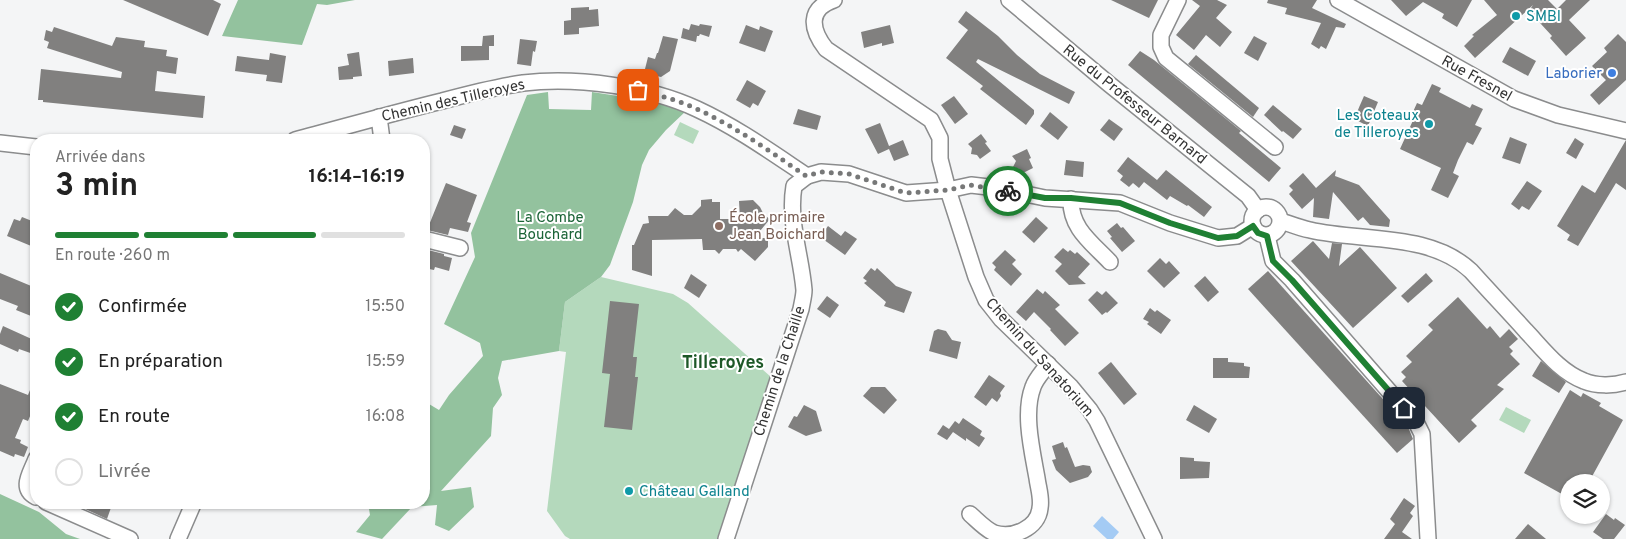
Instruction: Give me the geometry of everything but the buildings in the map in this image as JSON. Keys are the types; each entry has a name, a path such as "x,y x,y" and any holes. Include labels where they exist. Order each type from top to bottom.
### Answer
{"street":[{"name":"Chemin du Sanatorium","path":"834,0 823,4 817,11 814,19 820,41 826,49 931,120 940,138 940,159 948,190 976,277 986,300 1001,319 1071,387 1090,410 1154,539"},
{"name":"Rue du Professeur Barnard","path":"1009,0 1109,84 1248,196 1258,210"},
{"path":"1178,0 1161,36 1161,47 1166,58 1275,147"},
{"name":"Rue Fresnel","path":"1338,0 1514,99 1558,115 1626,131"},
{"name":"Chemin des Tilleroyes","path":"317,134 490,89 523,83 565,82 624,87 666,97 696,108 746,135 806,176"},
{"path":"379,117 381,134"},
{"path":"0,143 30,146"},
{"path":"806,176 821,172 849,174 906,193 948,190 970,185 1045,198 1071,198 1120,203 1170,223 1218,238 1237,236 1253,226"},
{"name":"Chemin de la Chaille","path":"726,539 801,309 804,291 794,232 792,200 794,186 806,176"},
{"path":"1071,198 1071,211 1074,222 1110,262"},
{"path":"1262,208 1270,208 1278,213 1281,221 1275,233 1267,236 1258,233 1253,226 1253,217 1262,208"},
{"path":"1281,221 1311,230 1383,239 1444,252 1462,262 1552,359 1568,373 1584,382 1595,384 1626,382"},
{"path":"1267,236 1273,261 1292,280 1416,422 1422,434 1428,539"},
{"path":"430,240 460,248"},
{"path":"970,514 987,528 1004,536 1021,533 1037,520 1041,506 1029,434 1030,403 1032,388 1048,364"},
{"path":"30,474 26,484 30,494"},
{"path":"62,509 130,539"},
{"path":"178,539 191,509"}],"green space":[{"path":"238,0 355,0 327,5 317,4 302,45 222,36"},
{"name":"La Combe Bouchard","path":"548,92 549,109 591,110 592,92 650,101 686,111 649,150 642,165 633,202 610,265 601,277 565,302 559,351 502,361 498,378 502,395 493,408 491,436 441,491 471,487 474,507 449,531 435,525 437,505 430,506 430,405 439,410 449,395 483,356 480,343 444,324 475,257 471,233 527,95"},
{"path":"680,122 699,131 693,144 674,135"},
{"path":"601,277 673,294 688,303 771,377 717,539 570,539 565,536 547,511 566,352 559,351 565,302"},
{"path":"1506,407 1531,420 1524,433 1499,420"},
{"path":"0,494 39,512 66,534 80,539 0,539"},
{"name":"La Combe Bouchard","path":"369,509 410,509 382,539 356,532 370,515"}],"water":[{"path":"1102,516 1119,532 1113,539 1107,539 1093,526"}],"way so far":[{"path":"638,90 666,97 696,108 746,135 806,176 821,172 849,174 906,193 948,190 970,185 1008,191"}],"place":[{"name":"SMBI","path":"1516,16"},
{"name":"Laborier","path":"1612,73"},
{"name":"Les Coteaux de Tilleroyes","path":"1429,124"},
{"name":"École primaire Jean Boichard","path":"719,226"},
{"name":"Château Galland","path":"629,491"}],"district":[{"name":"Tilleroyes","path":"723,362"}],"route":[{"path":"1008,191 1045,198 1071,198 1120,203 1170,223 1218,238 1237,236 1253,226 1258,233 1267,236 1273,261 1292,280 1404,408"}]}
